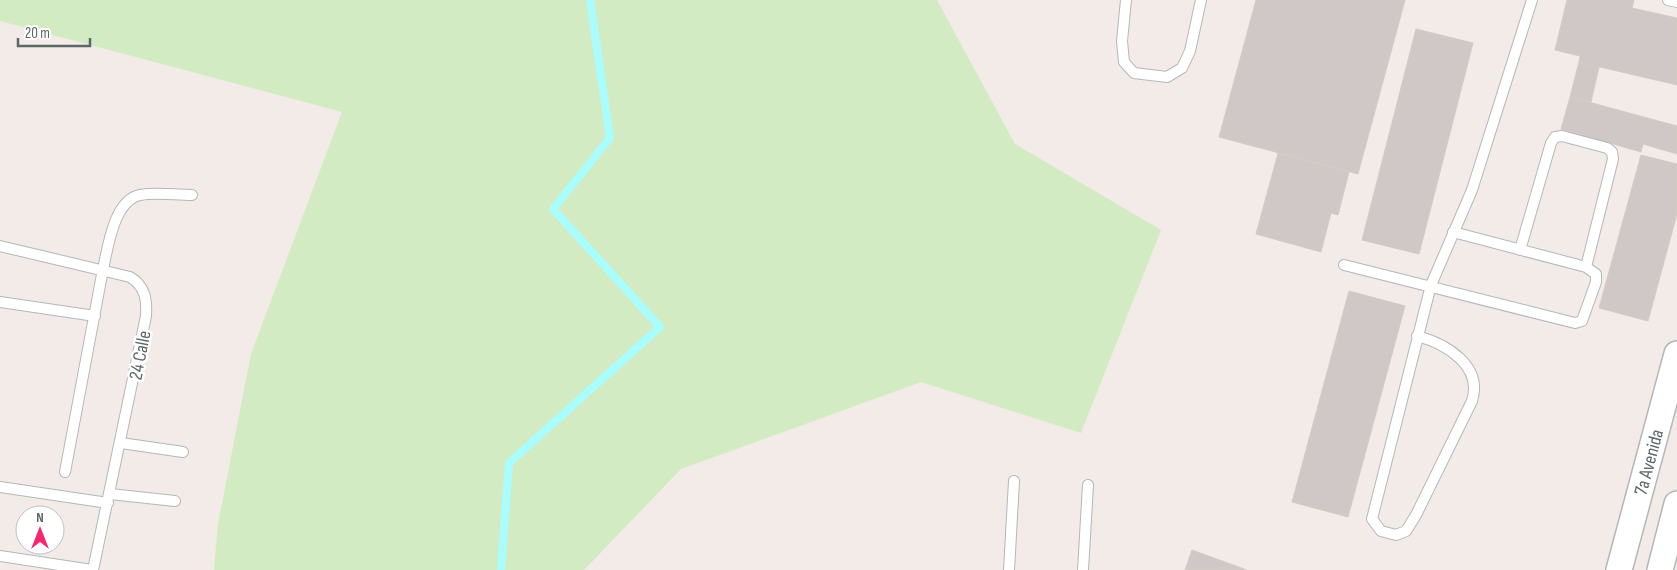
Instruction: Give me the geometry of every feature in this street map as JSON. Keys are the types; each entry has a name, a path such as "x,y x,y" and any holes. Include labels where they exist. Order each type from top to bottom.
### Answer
{"street":[{"name":"7a Avenida","path":"1619,570 1677,354"},
{"name":"7a Avenida","path":"1660,570 1677,504"}],"lane":[{"path":"1123,0 1122,41 1124,62 1134,73 1167,77 1182,68 1190,51 1201,0"},
{"path":"1417,336 1440,344 1460,358 1473,380 1476,390 1472,402 1416,515 1406,531 1396,535 1381,531 1372,519 1417,336 1430,285 1472,190 1532,0"},
{"path":"1668,0 1677,2"},
{"path":"1520,250 1551,143 1555,137 1562,136 1607,148 1612,152 1613,159 1586,267"},
{"path":"64,472 110,235 121,208 138,195 192,195"},
{"path":"1344,265 1430,285 1575,324 1582,321 1596,282 1596,274 1586,267 1454,232"},
{"name":"24 Calle","path":"0,246 103,269 130,277 140,282 147,301 146,316 121,444 92,570"},
{"path":"0,302 94,316"},
{"path":"121,444 182,452"},
{"path":"1009,570 1014,481"},
{"path":"1083,570 1088,485"},
{"path":"0,487 109,498 175,501"},
{"path":"0,556 92,570"}],"green space":[{"path":"0,0 937,0 1015,144 1161,230 1081,433 921,382 681,469 584,570 214,570 218,524 251,354 342,112 0,21"}],"building":[{"path":"1256,0 1405,0 1358,174 1219,137"},
{"path":"1567,0 1634,0 1632,8 1677,18 1677,85 1579,62 1580,56 1555,50"},
{"path":"1416,29 1473,43 1419,254 1362,240"},
{"path":"1579,62 1599,67 1591,102 1570,97"},
{"path":"1570,97 1677,126 1677,154 1643,144 1641,152 1561,129"},
{"path":"1278,153 1349,172 1338,215 1331,213 1321,252 1256,234"},
{"path":"1641,155 1677,164 1677,214 1648,321 1599,308"},
{"path":"1349,291 1405,306 1348,517 1292,502"},
{"path":"1192,550 1247,570 1185,570"}],"waterway":[{"path":"501,570 509,463 660,327 553,209 610,138 590,0"}]}
